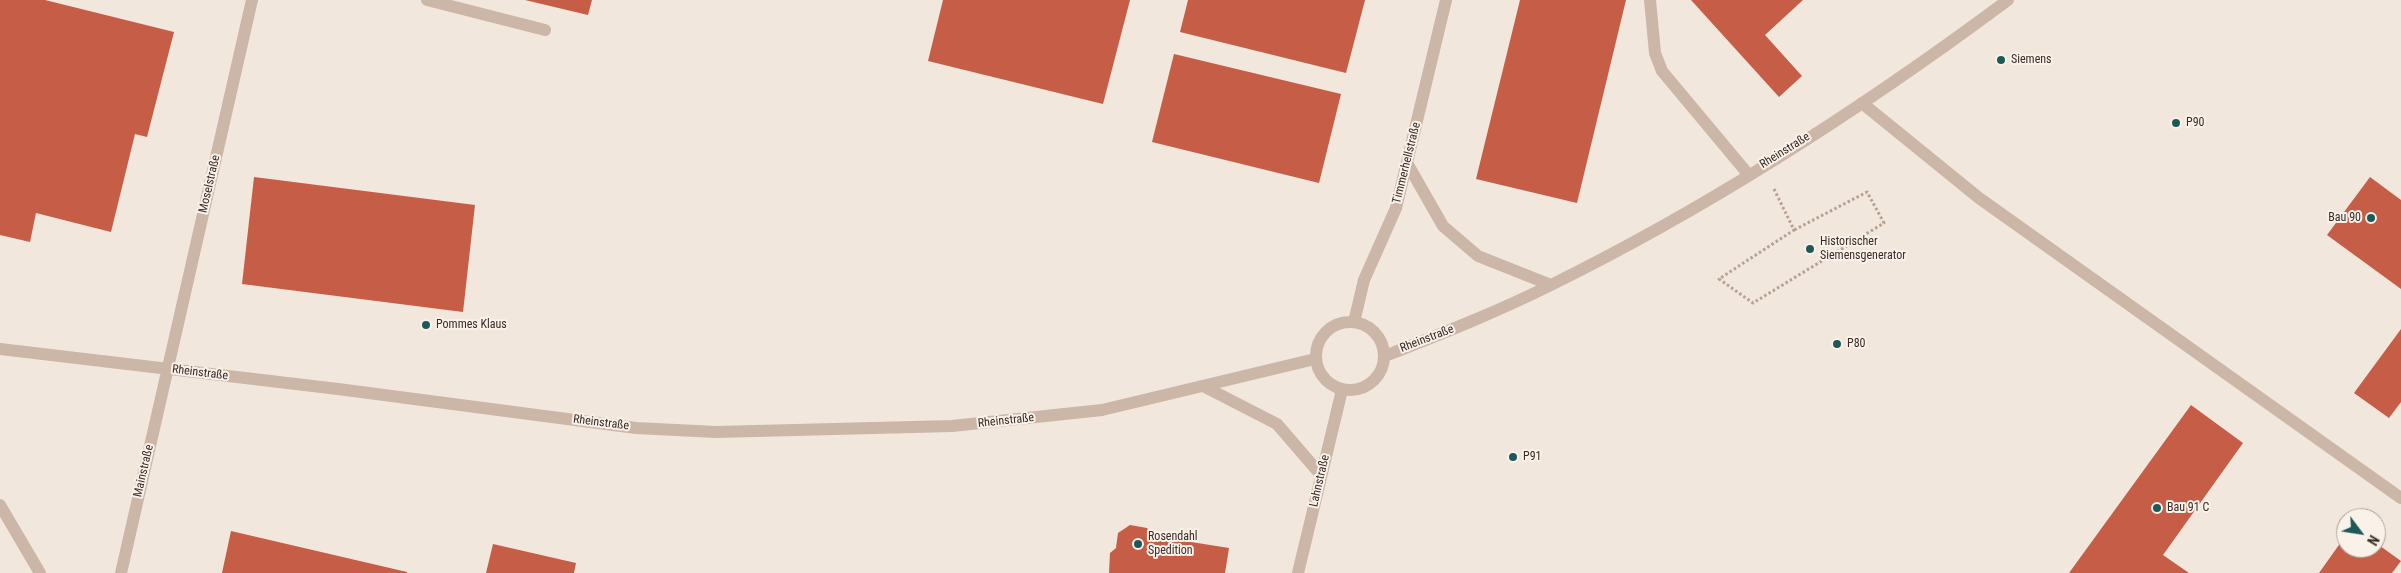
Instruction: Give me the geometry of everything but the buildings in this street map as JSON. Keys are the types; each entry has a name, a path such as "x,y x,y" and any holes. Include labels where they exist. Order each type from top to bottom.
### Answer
{"street":[{"name":"Moselstraße","path":"168,369 252,0"},
{"path":"427,0 545,30"},
{"name":"Timmerhellstraße","path":"1354,322 1364,280 1396,208 1446,0"},
{"path":"1650,0 1655,53 1662,70 1748,174"},
{"name":"Rheinstraße","path":"1384,356 1462,325 1551,285 1667,222 1762,166 1862,103 2008,0"},
{"path":"1862,103 1979,198 2401,498"},
{"path":"1407,163 1443,226 1478,256 1551,285"},
{"path":"1354,322 1370,328 1380,340 1384,356 1381,371 1372,383 1358,390 1342,390 1330,385 1321,376 1315,359 1317,348 1324,333 1338,324 1354,322"},
{"name":"Rheinstraße","path":"0,349 636,428 716,432 952,426 1102,410 1315,359"},
{"name":"Mainstraße","path":"121,573 168,369"},
{"path":"1203,386 1277,424 1322,475"},
{"name":"Lahnstraße","path":"1298,573 1342,390"},
{"path":"0,505 40,573"}],"path":[{"path":"1762,166 1794,230"},
{"path":"1867,192 1884,223 1753,303 1719,279 1794,230 1867,192"}],"place":[{"name":"Siemens","path":"2001,60"},
{"name":"P90","path":"2176,123"},
{"name":"Bau 90","path":"2371,218"},
{"name":"Historischer Siemensgenerator","path":"1810,249"},
{"name":"Pommes Klaus","path":"426,325"},
{"name":"P80","path":"1837,344"},
{"name":"P91","path":"1513,457"},
{"name":"Bau 91 C","path":"2157,508"},
{"name":"Rosendahl Spedition","path":"1138,544"}]}
